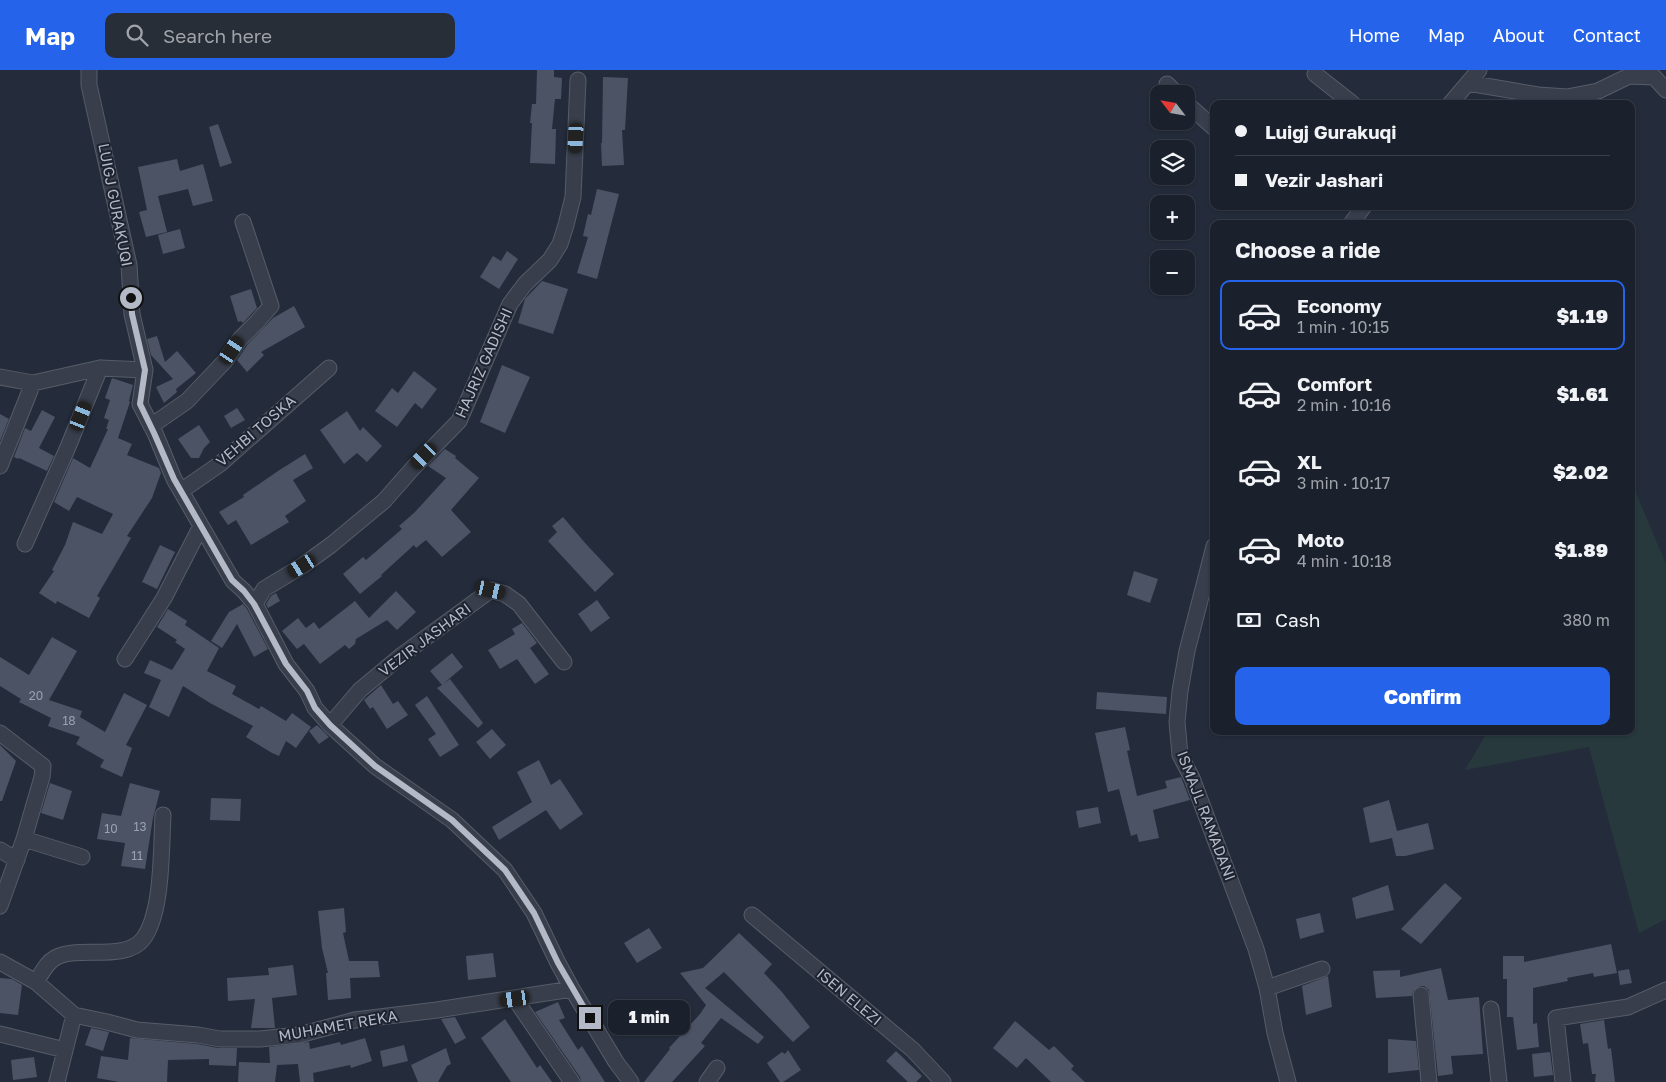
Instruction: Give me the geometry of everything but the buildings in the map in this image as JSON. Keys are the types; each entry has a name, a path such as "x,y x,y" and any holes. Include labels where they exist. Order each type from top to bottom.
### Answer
{"street":[{"name":"LUIGJ GURAKUQI","path":"89,70 89,85 129,265 132,314 145,370"},
{"path":"1453,100 1479,70"},
{"path":"1315,74 1348,100"},
{"path":"1468,83 1538,95 1567,97 1598,91 1630,76 1654,77 1666,90"},
{"name":"HAJRIZ GADISHI","path":"254,604 264,589 302,566 331,545 384,501 459,421 510,304 524,284 550,260 560,244 573,196 578,80"},
{"path":"1195,111 1210,124"},
{"path":"151,426 187,401 225,361 240,339 271,306 243,222"},
{"path":"25,544 68,447 100,368"},
{"path":"0,377 33,382 100,368 145,370 140,404 174,479 232,580 254,604 286,664 307,691 315,708 330,725 375,766 452,820 505,870 534,913 572,989 616,1062 631,1082"},
{"name":"VEHBI TOSKA","path":"181,491 220,464 329,368"},
{"path":"0,466 33,382"},
{"path":"125,659 164,598 201,526"},
{"name":"ISMAJL RAMADANI","path":"1210,562 1187,651 1180,691 1177,722 1180,755 1192,778 1256,949 1267,988 1275,1033 1288,1082"},
{"name":"VEZIR JASHARI","path":"330,725 360,690 402,655 491,590 504,594 519,604 564,662"},
{"path":"0,733 43,766 42,777 24,839 0,906"},
{"path":"36,982 47,964 56,956 132,949 143,940 159,896 163,815"},
{"path":"24,839 82,857"},
{"path":"0,850 17,860"},
{"name":"ISEN ELEZI","path":"752,915 913,1050 944,1082"},
{"path":"0,962 36,982 74,1015 57,1082"},
{"path":"1267,988 1322,969"},
{"name":"MUHAMET REKA","path":"74,1015 137,1030 198,1035 220,1039 260,1038 299,1035 354,1020 515,999 572,989"},
{"path":"1563,1082 1556,1018 1628,1007 1666,990"},
{"path":"1421,995 1429,1082"},
{"path":"515,999 572,1082"},
{"path":"1491,1009 1499,1082"},
{"path":"0,1034 65,1050"},
{"path":"707,1082 717,1068"}],"shaded area":[{"path":"1635,490 1666,564 1666,919 1639,933 1589,747 1465,770 1486,735 1635,735"}],"route":[{"path":"131,298 132,314 145,370 140,404 174,479 232,580 254,604 286,664 307,691 315,708 330,725 375,766 452,820 505,870 534,913 558,963 590,1018"}]}
